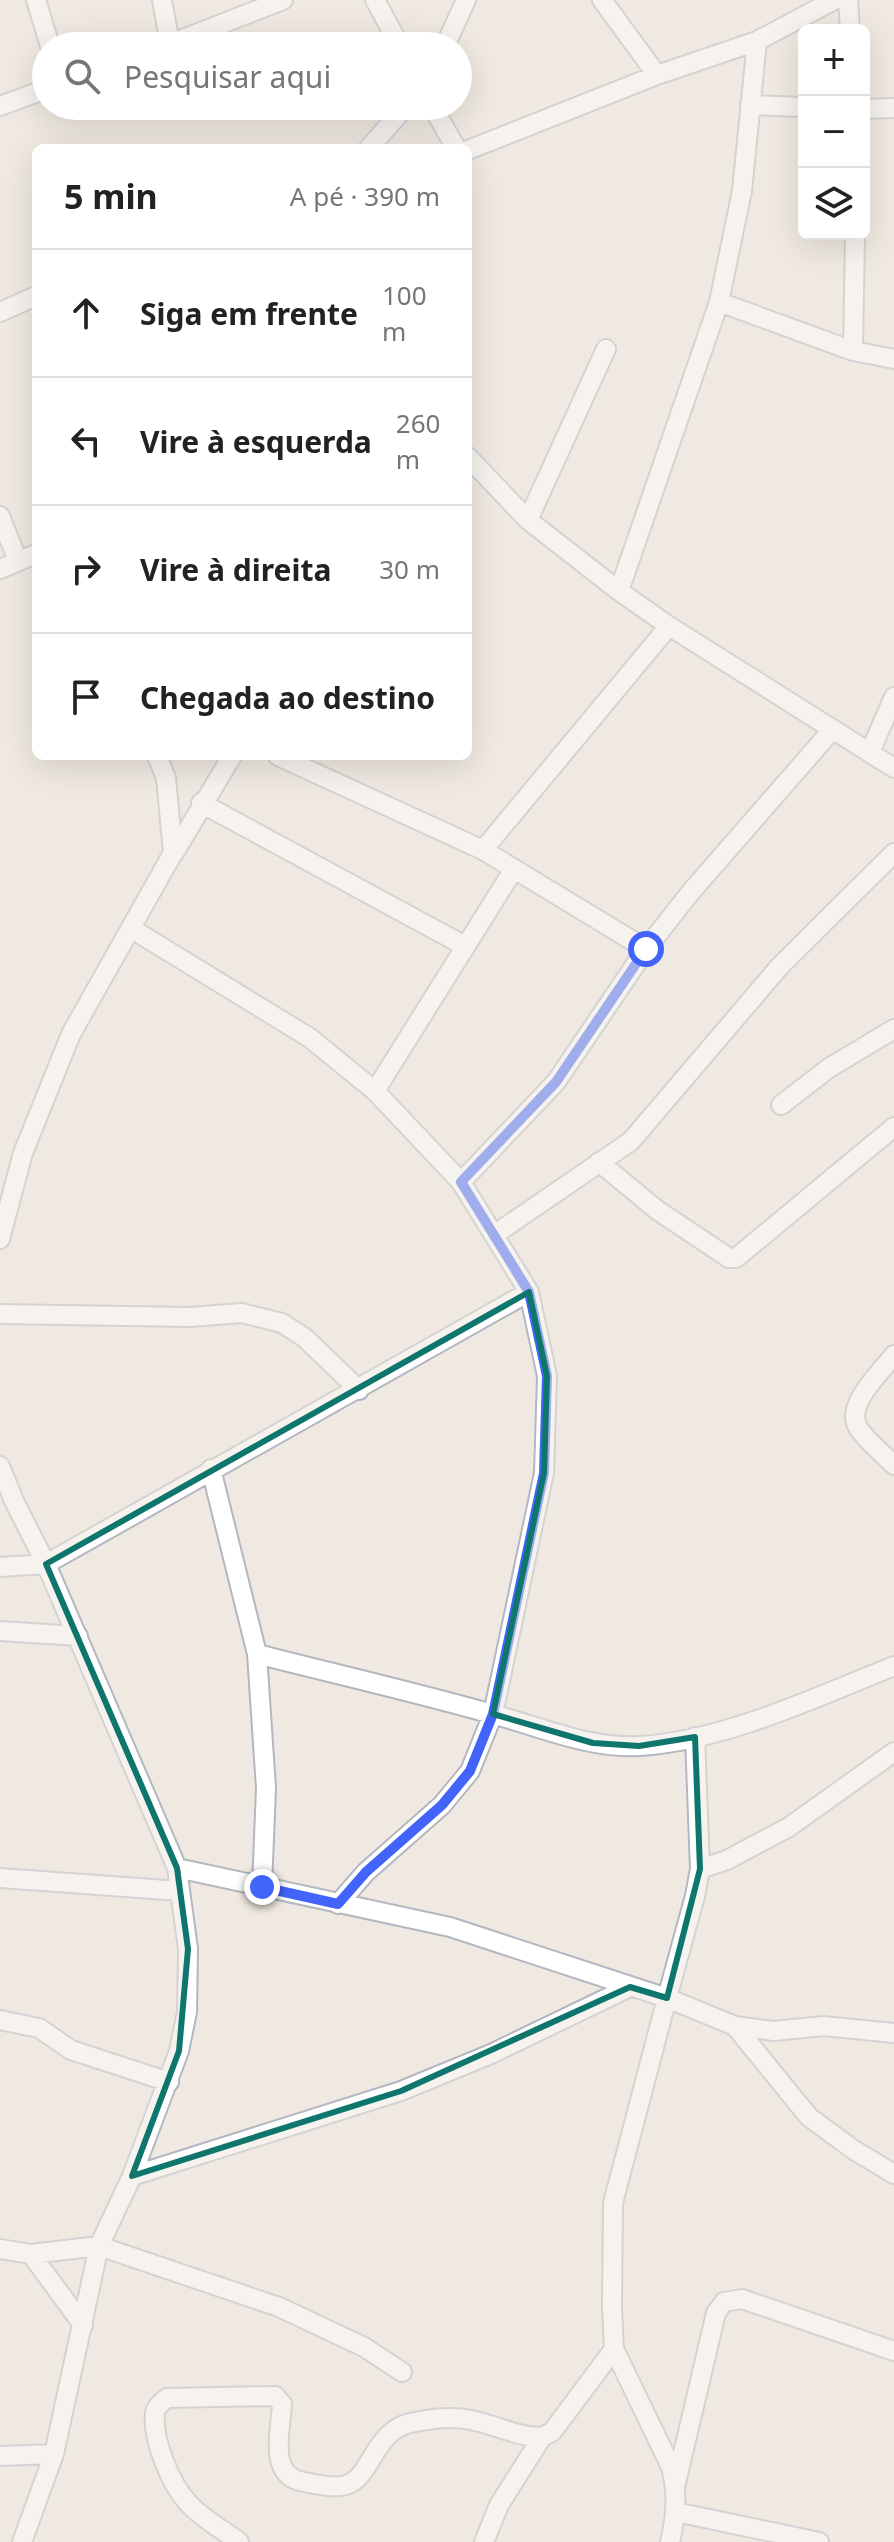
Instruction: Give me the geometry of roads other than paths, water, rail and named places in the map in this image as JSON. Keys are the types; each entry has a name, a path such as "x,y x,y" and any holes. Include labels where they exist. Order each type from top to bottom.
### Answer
{"street":[{"path":"36,0 46,32"},
{"path":"162,0 166,32"},
{"path":"201,32 283,0"},
{"path":"375,0 392,32"},
{"path":"451,32 466,0"},
{"path":"602,0 657,75"},
{"path":"472,148 657,75 757,41 834,0"},
{"path":"848,0 850,24"},
{"path":"619,591 719,302 742,191 757,41"},
{"path":"0,106 32,94"},
{"path":"750,105 798,107"},
{"path":"870,109 894,108"},
{"path":"373,144 394,120"},
{"path":"440,120 454,144"},
{"path":"853,351 855,240"},
{"path":"0,312 32,298"},
{"path":"719,302 853,351 894,359"},
{"path":"528,520 606,349"},
{"path":"472,461 528,520 619,591 894,768"},
{"path":"0,516 18,561"},
{"path":"0,569 32,556"},
{"path":"483,850 669,626"},
{"path":"870,752 894,697"},
{"path":"461,1182 556,1082 646,949 690,893 832,730"},
{"path":"159,760 166,778 173,853"},
{"path":"0,1239 23,1153 71,1034 201,803 229,760"},
{"path":"287,760 483,850 646,949"},
{"path":"201,803 465,946"},
{"path":"494,1235 631,1141 780,966 894,853"},
{"path":"375,1091 514,869"},
{"path":"132,929 310,1038 375,1091 461,1182 529,1292 547,1376 544,1473 493,1714 470,1771 442,1805 366,1872 338,1904"},
{"path":"781,1105 829,1068 894,1029"},
{"path":"599,1162 657,1210 729,1258 736,1258 894,1127"},
{"path":"0,1567 46,1564 529,1292"},
{"path":"0,1314 190,1317 242,1313 282,1323 294,1330 359,1390"},
{"path":"894,1355 854,1407 858,1429 894,1465"},
{"path":"0,1466 78,1636 177,1868 188,1949 187,2012 179,2051 132,2176 99,2246 54,2454 22,2542"},
{"path":"211,1469 257,1654 266,1788 262,1887"},
{"path":"0,1631 78,1636"},
{"path":"257,1654 493,1714 593,1743 639,1746 695,1737 789,1708 894,1666"},
{"path":"676,2485 671,2467 614,2349 613,2203 700,1869 695,1737"},
{"path":"700,1869 727,1860 789,1827 894,1752"},
{"path":"177,1868 450,1927 667,1998 735,2026 774,2031 823,2026 894,2033"},
{"path":"0,1878 180,1891"},
{"path":"132,2176 401,2091 491,2054 630,1987"},
{"path":"0,2020 39,2028 71,2050 169,2082"},
{"path":"735,2026 809,2117 894,2174"},
{"path":"0,2249 31,2254 99,2246 279,2307 364,2347 402,2372"},
{"path":"31,2254 83,2325"},
{"path":"670,2542 676,2512 676,2485 716,2313 724,2302 742,2299 894,2351"},
{"path":"239,2542 189,2505 168,2473 155,2413 158,2405 167,2398 275,2396 282,2404 278,2461 284,2471 299,2481 342,2486 355,2480 388,2433 409,2423 470,2419 528,2437 542,2437 552,2432 614,2349"},
{"path":"484,2542 499,2505 542,2437"},
{"path":"0,2456 54,2454"},
{"path":"676,2512 819,2542"}]}
